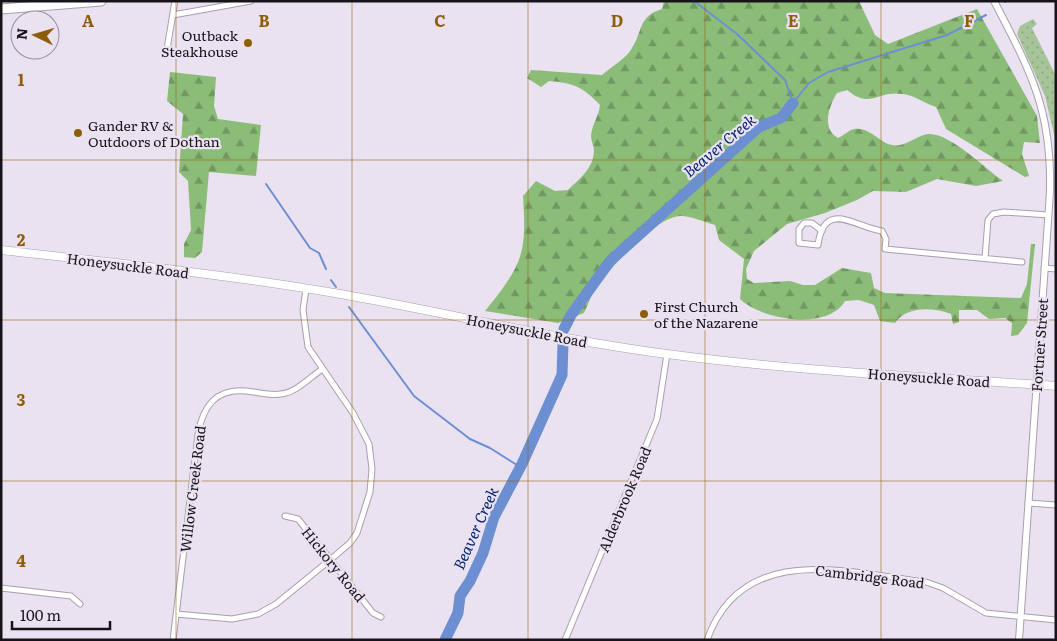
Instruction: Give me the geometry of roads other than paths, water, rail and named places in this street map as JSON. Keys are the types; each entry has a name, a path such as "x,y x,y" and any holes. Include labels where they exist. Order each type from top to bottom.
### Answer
{"highway":[{"path":"1,9 101,1"}],"main road":[{"name":"Honeysuckle Road","path":"1,250 212,275 306,289 667,354 754,364 1056,386"}],"street":[{"path":"167,48 175,1"},
{"path":"173,15 251,1"},
{"name":"Fortner Street","path":"994,1 1028,66 1042,105 1050,153 1048,215 1019,640"},
{"path":"985,258 988,220 993,214 1004,212 1048,215"},
{"path":"822,231 812,223 804,223 799,229 799,243 818,244 822,231 830,220 842,218 872,230 882,231 886,239 885,249 1022,262"},
{"path":"1044,268 1056,269"},
{"path":"176,614 232,619 250,617 276,604 350,543 367,506 372,469 369,444 362,429 312,356 305,339 303,310 306,289"},
{"name":"Alderbrook Road","path":"565,640 657,418 667,354"},
{"name":"Willow Creek Road","path":"173,640 198,434 203,412 215,397 223,393 238,390 272,394 288,393 321,370"},
{"path":"1028,503 1056,505"},
{"name":"Hickory Road","path":"285,516 298,519 373,613 380,617"},
{"name":"Cambridge Road","path":"707,640 715,621 723,610 747,588 771,575 795,569 826,569 926,582 950,591 978,610 1020,618 1056,620"},
{"path":"1,588 71,596 80,604"}],"waterway":[{"path":"694,1 737,34 785,80 793,103"},
{"name":"Beaver Creek","path":"793,103 809,83 828,72 947,35 986,15"},
{"name":"Beaver Creek","path":"564,329 571,315 610,261 759,127 781,118 793,103"},
{"path":"266,184 310,248 319,253 326,269"},
{"path":"331,280 336,287"},
{"path":"349,307 414,396 470,439 490,448 520,467"},
{"name":"Beaver Creek","path":"445,640 458,613 460,596 470,581 483,553 494,517 522,464 562,375 563,344"}],"place":[{"name":"Outback Steakhouse","path":"248,43"},
{"name":"Gander RV & Outdoors of Dothan","path":"78,133"},
{"name":"First Church of the Nazarene","path":"644,314"}]}
